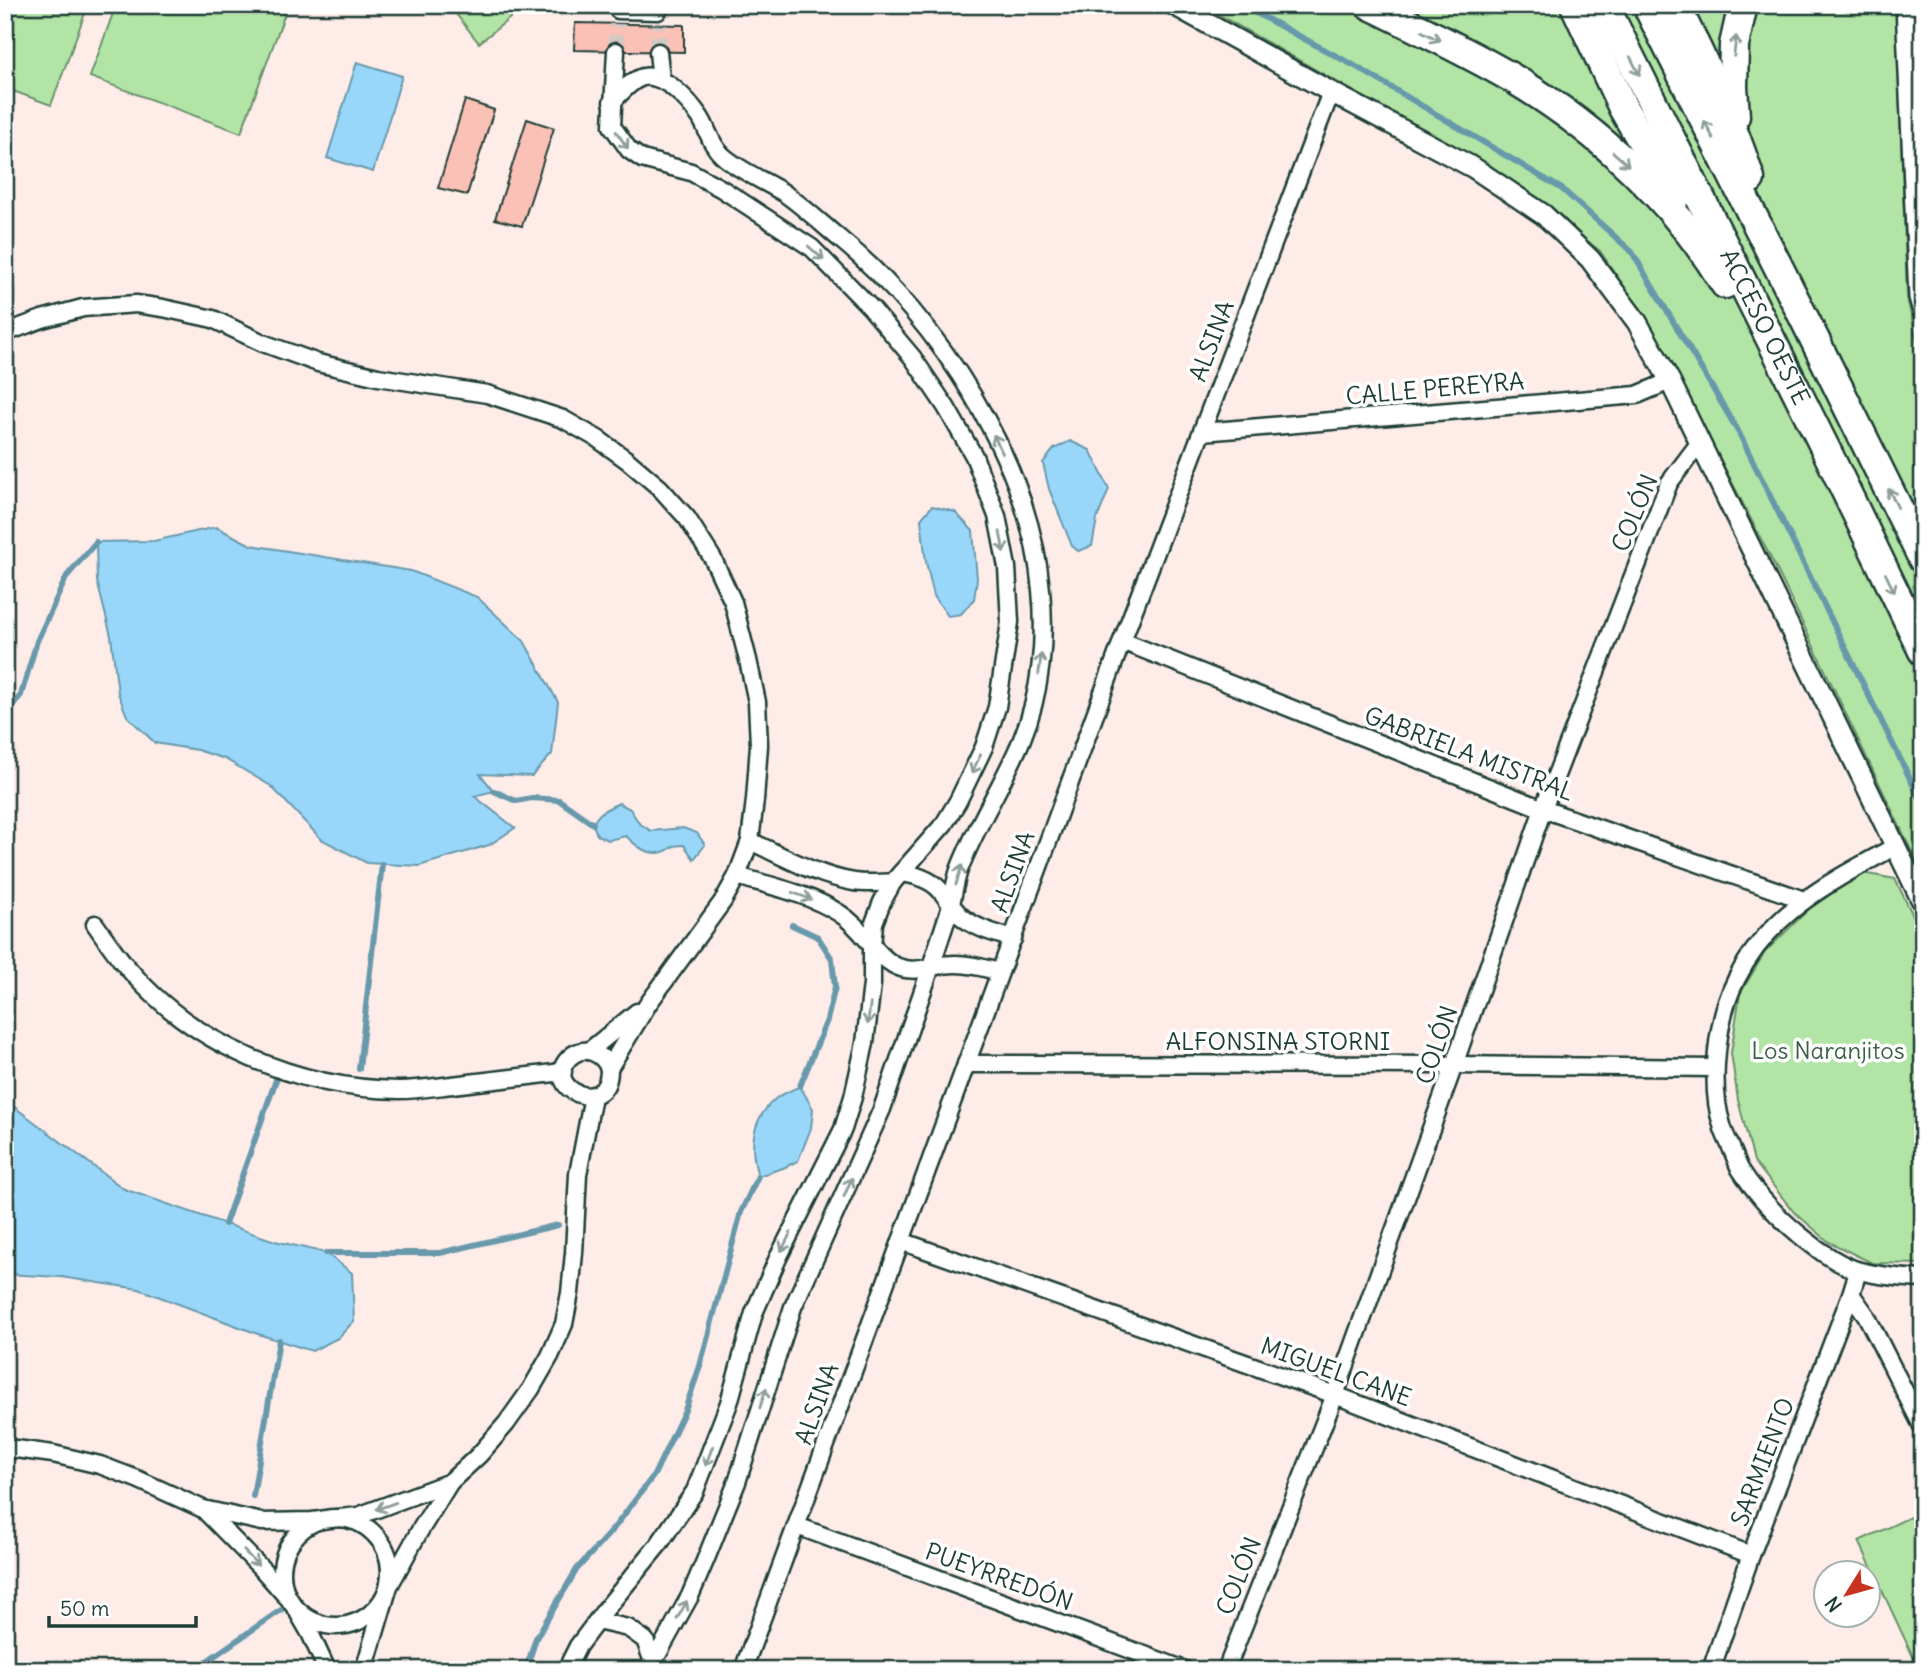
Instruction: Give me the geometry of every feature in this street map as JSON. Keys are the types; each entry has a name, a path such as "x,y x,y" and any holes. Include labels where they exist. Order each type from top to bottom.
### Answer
{"highway":[{"path":"1370,5 1518,81 1578,122 1631,167 1707,255"},
{"path":"1575,5 1623,108 1707,255 1829,456"},
{"name":"ACCESO OESTE","path":"1604,5 1923,651"},
{"name":"ACCESO OESTE","path":"1647,5 1923,559"},
{"path":"1675,5 1736,136 1750,180 1806,322"},
{"path":"1736,136 1734,45 1743,5"}],"street":[{"path":"1174,5 1474,168 1544,215 1590,259 1637,322 1670,381 1923,903"},
{"path":"1906,5 1916,92 1919,297 1923,312"},
{"path":"617,13 658,14"},
{"path":"566,1670 578,1646 659,1544 695,1491 729,1403 754,1313 778,1258 843,1129 866,1043 874,923 881,902 897,877 944,824 984,747 997,707 1010,622 1007,567 997,516 974,456 946,407 913,358 871,308 813,248 691,172 642,159 629,150 612,126 616,51"},
{"path":"658,52 661,79"},
{"path":"612,102 626,88 643,77 661,79 683,97 701,118 710,141 723,156 785,194 844,242 893,287 950,361 994,435 1037,549 1044,628 1034,701 1022,738 959,871 931,967 882,1109 793,1307 728,1505 690,1596 651,1666"},
{"name":"ALSINA","path":"743,1670 999,972 1331,92"},
{"path":"722,189 735,164"},
{"path":"5,333 83,308 136,304 213,320 263,343 318,363 378,377 486,394 563,418 598,439 660,488 687,518 713,559 733,602 757,702 759,745 750,841 737,876 723,901 648,1004 608,1069"},
{"name":"CALLE PEREYRA","path":"1202,432 1637,395 1670,381"},
{"name":"COLÓN","path":"1226,1670 1335,1395 1543,809 1669,483 1700,442"},
{"name":"GABRIELA MISTRAL","path":"1122,642 1543,809 1804,900"},
{"path":"750,841 810,869 852,882 868,883 916,875 931,882 942,892 950,906 971,924 1013,939"},
{"path":"1896,846 1836,879 1804,900 1772,927 1735,981 1722,1017 1715,1069 1721,1124 1740,1169 1780,1218 1820,1251 1857,1271 1923,1279"},
{"path":"737,876 788,891 841,914 887,962 896,967 911,971 958,963 999,972"},
{"path":"94,924 127,968 195,1028 239,1054 286,1071 361,1088 401,1090 563,1072"},
{"path":"589,1051 648,1004"},
{"path":"589,1051 601,1056 609,1077 600,1092 584,1097 568,1088 563,1072 572,1055 589,1051"},
{"name":"ALFONSINA STORNI","path":"966,1064 1454,1065 1715,1069"},
{"path":"203,1509 305,1617 321,1624 339,1627 356,1623 371,1615 382,1601 419,1532 450,1482 479,1455 506,1424 550,1356 564,1324 574,1253 578,1174 593,1096"},
{"name":"MIGUEL CANE","path":"901,1241 1335,1395 1751,1555"},
{"name":"SARMIENTO","path":"1711,1670 1751,1555 1851,1294 1857,1271"},
{"path":"1851,1294 1866,1315 1923,1428"},
{"path":"5,1449 53,1454 100,1465 203,1509 262,1522 312,1521 358,1516 450,1482"},
{"path":"327,1670 285,1588 282,1570 286,1552 295,1536 310,1525 327,1519 345,1519 362,1524 376,1535 386,1550 390,1568 389,1586 364,1670"},
{"name":"PUEYRREDÓN","path":"797,1526 1185,1670"},
{"path":"597,1621 628,1628 645,1640 651,1666"}],"green space":[{"path":"5,5 88,5 51,105 5,88"},
{"path":"116,5 288,5 241,133 90,77"},
{"path":"449,5 526,5 479,43"},
{"path":"1202,5 1896,5 1907,298 1917,341 1923,352 1923,875 1779,574 1657,336 1600,251 1519,186"},
{"name":"Los Naranjitos","path":"1862,873 1895,879 1923,936 1923,1264 1872,1263 1829,1242 1793,1211 1754,1161 1738,1100 1731,1053 1740,994 1765,952 1809,909"},
{"path":"1923,1511 1923,1658 1915,1661 1882,1590 1882,1560 1868,1560 1859,1541"}],"water":[{"path":"357,62 402,76 373,172 327,158"},
{"path":"1070,441 1090,450 1109,489 1097,519 1092,546 1078,551 1072,546 1049,489 1043,463 1054,449"},
{"path":"932,506 955,512 973,531 977,579 974,599 961,614 948,616 934,596 926,562 921,519"},
{"path":"216,527 251,545 411,571 477,597 524,641 558,702 552,754 532,776 480,774 494,791 474,796 515,828 489,845 419,866 367,863 321,839 271,786 225,759 197,750 155,743 127,716 118,693 111,636 97,581 96,542 154,541"},
{"path":"619,803 630,809 639,823 651,831 683,828 697,833 705,845 694,859 684,845 652,853 638,847 626,836 608,840 597,835 593,824 595,820 604,811"},
{"path":"800,1086 813,1109 811,1128 798,1161 758,1176 753,1144 761,1116 775,1099"},
{"path":"5,1100 124,1189 275,1241 326,1253 352,1273 354,1321 338,1338 312,1351 258,1334 139,1289 61,1277 5,1274"}],"building":[{"path":"575,23 684,25 684,52 574,50"},
{"path":"465,100 494,110 467,195 438,188"},
{"path":"527,119 554,128 522,226 495,219"}],"waterway":[{"path":"1241,5 1355,66 1562,189 1632,252 1738,431 1923,805"},
{"path":"5,715 21,695 37,641 67,576 96,542"},
{"path":"494,791 516,801 532,798 559,800 593,824"},
{"path":"359,1069 382,864"},
{"path":"792,925 818,937 832,959 835,987 827,1020 800,1086"},
{"path":"225,1224 277,1077"},
{"path":"526,1670 536,1638 577,1569 614,1528 654,1475 685,1410 700,1366 741,1212 758,1176"},
{"path":"326,1253 440,1253 558,1225"},
{"path":"253,1496 279,1340"},
{"path":"194,1670 281,1610"}],"tunnel":[{"path":"616,51 617,24"},
{"path":"658,52 659,25"}]}
